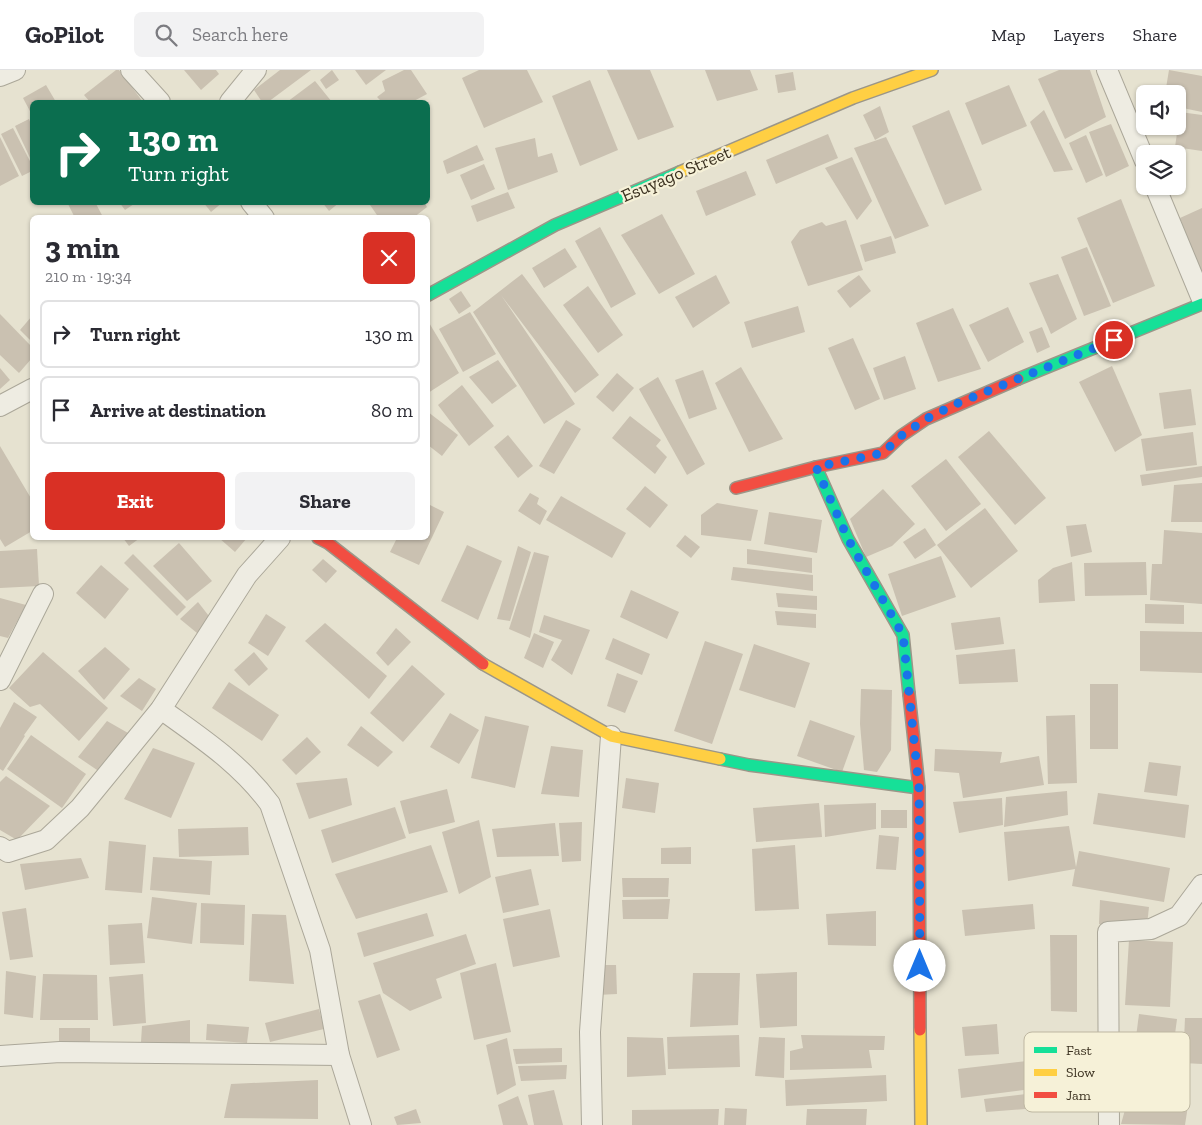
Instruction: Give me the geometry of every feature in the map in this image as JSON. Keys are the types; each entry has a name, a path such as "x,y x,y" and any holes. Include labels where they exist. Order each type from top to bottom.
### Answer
{"street":[{"path":"0,76 15,70"},
{"path":"131,70 158,100"},
{"path":"232,100 256,70"},
{"name":"Esuyago Street","path":"430,294 555,225 853,98 932,70"},
{"path":"1107,70 1138,145"},
{"path":"1159,195 1202,299"},
{"path":"253,205 262,215"},
{"path":"736,488 816,467 883,453 901,436 926,419 956,404 1202,304"},
{"path":"0,406 30,390"},
{"path":"816,467 848,539 903,635 919,788 921,1125"},
{"path":"0,847 8,852 46,840 80,808 161,709 248,575 278,540"},
{"path":"322,540 480,662 611,736 749,764 919,788"},
{"path":"0,680 43,594"},
{"path":"161,709 234,762 256,784 270,804 320,950 339,1055 361,1125"},
{"path":"592,1125 590,1032 611,736"},
{"path":"1108,1032 1108,932 1151,929 1179,916 1202,885"},
{"path":"0,1056 60,1052 339,1055"},
{"path":"1108,1112 1108,1125"}],"building":[{"path":"116,70 119,70 142,100 88,100 84,95"},
{"path":"184,70 216,70 219,74 201,90"},
{"path":"280,70 311,70 271,100 261,100 254,90"},
{"path":"332,70 339,80 326,89 320,80"},
{"path":"355,70 386,70 366,85"},
{"path":"404,70 411,70 427,94 416,100 380,100 377,97 385,91 382,81"},
{"path":"479,70 527,70 543,102 484,128 462,78"},
{"path":"607,70 650,70 674,127 638,140"},
{"path":"705,70 750,70 758,90 717,101"},
{"path":"1059,70 1090,70 1106,117 1065,139 1038,79"},
{"path":"1169,70 1202,76 1202,112 1186,109 1186,85 1166,85"},
{"path":"793,72 796,90 778,93 775,75"},
{"path":"590,80 618,150 580,166 552,96"},
{"path":"315,81 330,100 290,100"},
{"path":"46,85 55,100 30,100 30,111 23,98"},
{"path":"1009,85 1027,126 982,145 965,103"},
{"path":"880,106 889,132 875,140 863,115"},
{"path":"949,110 982,190 945,205 912,126"},
{"path":"1044,110 1073,170 1054,172 1030,122"},
{"path":"1186,113 1202,115 1202,151 1186,149 1186,145 1175,145 1177,135 1186,135"},
{"path":"29,119 30,158 15,126"},
{"path":"1111,124 1129,166 1106,177 1089,132"},
{"path":"13,128 30,161 30,172 22,176 1,134"},
{"path":"828,134 838,158 776,184 766,160"},
{"path":"1086,135 1103,175 1086,183 1069,143"},
{"path":"0,137 19,176 0,186"},
{"path":"886,137 929,226 895,239 854,148"},
{"path":"535,138 538,157 552,153 558,172 508,190 495,148"},
{"path":"477,145 484,160 447,174 443,161"},
{"path":"852,157 872,201 857,220 825,168"},
{"path":"484,164 495,189 471,200 460,175"},
{"path":"746,171 756,195 706,216 696,191"},
{"path":"508,192 515,208 477,222 471,206"},
{"path":"1121,199 1155,286 1113,303 1077,218"},
{"path":"68,205 97,205 102,215 74,215"},
{"path":"121,205 132,205 125,210"},
{"path":"205,205 219,205 211,212"},
{"path":"324,205 336,205 329,211"},
{"path":"370,205 426,205 427,207 417,215 377,215"},
{"path":"1202,208 1202,277 1180,218"},
{"path":"662,214 695,274 659,294 621,235"},
{"path":"846,220 863,270 808,286 791,242 800,230 822,222 826,226"},
{"path":"600,227 636,294 611,308 575,241"},
{"path":"891,236 896,253 865,262 860,245"},
{"path":"1087,247 1111,306 1084,316 1061,257"},
{"path":"565,248 577,267 544,288 532,268"},
{"path":"522,274 599,375 575,393 501,295 575,404 544,424 473,312"},
{"path":"1058,274 1077,319 1051,334 1029,283"},
{"path":"716,275 730,303 693,328 675,297"},
{"path":"859,275 871,291 850,308 837,291"},
{"path":"588,286 623,335 598,353 563,305"},
{"path":"461,291 471,306 459,314 449,299"},
{"path":"798,306 805,332 752,348 744,322"},
{"path":"1008,307 1024,342 988,362 969,325"},
{"path":"953,308 981,369 938,382 916,323"},
{"path":"470,312 496,354 463,372 439,329"},
{"path":"0,314 30,345 30,360 19,373 0,355"},
{"path":"30,318 30,340 20,330"},
{"path":"430,324 459,373 430,392"},
{"path":"1042,327 1050,347 1037,353 1029,332"},
{"path":"853,338 880,399 855,410 828,348"},
{"path":"905,356 916,389 884,400 873,368"},
{"path":"498,360 517,386 492,404 469,377"},
{"path":"1112,366 1142,435 1115,452 1079,382"},
{"path":"741,367 783,439 749,452 715,383"},
{"path":"0,368 10,380 0,389"},
{"path":"703,370 717,409 689,419 675,380"},
{"path":"617,373 634,388 613,412 596,397"},
{"path":"658,377 705,464 687,475 639,389"},
{"path":"462,385 494,426 469,446 438,405"},
{"path":"1191,389 1196,425 1164,429 1159,393"},
{"path":"430,414 458,435 442,456 430,447"},
{"path":"630,416 661,440 656,446 667,457 655,474 612,438"},
{"path":"566,420 581,429 554,474 539,466"},
{"path":"989,431 1046,498 1015,525 958,457"},
{"path":"1193,432 1197,465 1146,471 1141,439"},
{"path":"508,435 533,466 518,478 494,447"},
{"path":"0,446 30,497 30,532 5,547 0,539"},
{"path":"946,459 981,504 946,531 911,486"},
{"path":"1202,466 1202,477 1142,486 1140,475"},
{"path":"1202,483 1202,522 1171,522 1174,485"},
{"path":"645,486 668,505 650,528 626,509"},
{"path":"883,489 915,524 892,546 866,557 850,519"},
{"path":"530,493 539,498 537,504 547,511 540,525 518,511"},
{"path":"561,496 626,533 612,558 546,520"},
{"path":"717,503 758,510 751,541 701,535 701,515"},
{"path":"430,505 444,512 419,565 390,552 396,540 430,540"},
{"path":"985,508 1018,551 971,588 937,545"},
{"path":"769,512 822,520 817,553 764,544"},
{"path":"1086,524 1092,552 1071,557 1066,526"},
{"path":"925,528 936,545 915,559 903,542"},
{"path":"1164,530 1202,533 1202,604 1150,600 1152,564 1162,564"},
{"path":"685,535 700,547 691,558 676,546"},
{"path":"124,540 137,540 129,546"},
{"path":"221,540 245,540 235,552"},
{"path":"179,543 212,581 187,601 153,566"},
{"path":"467,545 502,561 478,620 441,601"},
{"path":"518,546 531,552 510,621 497,619"},
{"path":"37,549 39,586 0,588 0,551"},
{"path":"747,549 812,558 812,573 747,564"},
{"path":"534,552 549,556 530,638 509,629"},
{"path":"133,554 186,607 177,616 124,563"},
{"path":"941,556 956,597 902,616 888,574"},
{"path":"323,559 337,571 326,583 312,570"},
{"path":"1072,562 1075,601 1039,603 1038,580 1053,568"},
{"path":"1146,562 1147,595 1085,596 1084,563"},
{"path":"101,565 129,589 105,619 76,593"},
{"path":"733,567 813,575 813,591 731,580"},
{"path":"631,590 679,612 667,639 620,617"},
{"path":"776,593 817,596 817,610 778,607"},
{"path":"0,598 26,605 8,638 0,636"},
{"path":"198,602 212,620 197,633 180,619"},
{"path":"1145,604 1184,605 1184,624 1145,623"},
{"path":"775,611 816,614 816,628 777,625"},
{"path":"266,614 286,627 268,656 248,643"},
{"path":"544,615 590,630 572,675 551,660 562,640 539,632"},
{"path":"1000,617 1004,644 955,650 951,623"},
{"path":"325,623 387,676 369,699 305,641"},
{"path":"396,628 411,642 388,666 376,653"},
{"path":"1140,631 1202,632 1202,673 1140,671"},
{"path":"534,633 554,642 543,668 524,658"},
{"path":"613,638 650,654 642,675 605,659"},
{"path":"705,641 743,654 712,744 674,731"},
{"path":"754,644 810,663 795,708 739,690"},
{"path":"105,647 130,669 104,700 78,671"},
{"path":"1015,649 1018,682 959,684 956,655"},
{"path":"43,652 108,708 79,741 40,704 30,707 9,688"},
{"path":"254,652 268,669 249,686 234,670"},
{"path":"412,665 445,694 403,742 370,713"},
{"path":"617,673 638,681 625,713 607,706"},
{"path":"139,678 156,689 142,711 120,696"},
{"path":"229,682 279,715 262,741 212,708"},
{"path":"1090,684 1118,684 1118,749 1090,749"},
{"path":"861,689 892,690 891,750 877,772 864,770 860,724"},
{"path":"14,702 37,717 3,771 0,769 0,728"},
{"path":"450,713 479,730 459,764 430,747"},
{"path":"1075,715 1077,783 1048,784 1046,716"},
{"path":"485,716 529,726 515,788 471,778"},
{"path":"810,720 855,736 842,772 797,756"},
{"path":"107,721 128,733 100,772 78,757"},
{"path":"361,726 393,752 378,767 347,745"},
{"path":"31,735 86,774 62,808 7,769"},
{"path":"307,737 321,752 296,775 282,760"},
{"path":"551,746 583,750 579,797 541,794"},
{"path":"153,748 195,763 171,818 124,799"},
{"path":"935,749 1002,752 1000,763 1039,756 1044,785 963,798 959,773 934,771"},
{"path":"1149,762 1181,766 1177,796 1144,792"},
{"path":"6,776 50,806 17,840 0,830 0,782"},
{"path":"347,778 352,805 309,819 296,783"},
{"path":"626,778 659,783 655,813 622,808"},
{"path":"447,789 455,822 409,834 400,801"},
{"path":"1067,791 1068,815 1004,827 1006,797"},
{"path":"1098,793 1189,805 1185,838 1093,824"},
{"path":"1002,798 1003,825 959,833 953,802"},
{"path":"819,803 822,837 756,842 753,808"},
{"path":"876,803 876,829 825,837 824,805"},
{"path":"395,807 406,838 332,863 321,830"},
{"path":"881,810 907,810 907,828 881,828"},
{"path":"479,820 491,877 459,894 442,832"},
{"path":"582,822 581,861 562,862 559,823"},
{"path":"555,823 559,856 497,857 492,829"},
{"path":"1069,826 1076,867 1079,851 1170,868 1164,902 1072,886 1075,869 1008,881 1004,832"},
{"path":"248,827 249,855 179,857 178,829"},
{"path":"879,835 899,837 896,870 876,869"},
{"path":"109,841 146,845 142,893 105,890"},
{"path":"431,845 448,892 356,919 335,874"},
{"path":"795,845 799,909 755,911 752,849"},
{"path":"691,847 691,864 661,864 661,848"},
{"path":"153,857 212,861 210,895 150,890"},
{"path":"81,858 89,878 25,890 20,864"},
{"path":"531,869 539,905 503,913 495,877"},
{"path":"622,878 669,878 668,897 623,897"},
{"path":"152,897 197,903 192,944 147,938"},
{"path":"670,899 668,919 623,919 622,900"},
{"path":"1100,900 1149,907 1147,925 1099,924"},
{"path":"201,903 245,905 244,945 200,943"},
{"path":"1033,904 1035,929 965,936 962,910"},
{"path":"26,908 33,957 10,960 2,912"},
{"path":"550,909 560,957 513,967 503,919"},
{"path":"876,911 876,946 828,945 826,914"},
{"path":"427,913 434,936 364,957 357,933"},
{"path":"252,914 286,915 294,984 249,981"},
{"path":"142,923 145,963 110,965 108,925"},
{"path":"466,934 476,964 436,979 442,998 410,1011 383,993 373,963"},
{"path":"1050,935 1077,935 1077,1012 1051,1011"},
{"path":"1129,940 1173,942 1170,1007 1125,1005"},
{"path":"496,963 511,1032 474,1040 460,973"},
{"path":"596,965 616,965 617,994 597,995"},
{"path":"6,971 36,976 33,1018 4,1014"},
{"path":"797,972 797,1026 760,1028 756,974"},
{"path":"693,973 740,973 738,1025 690,1027"},
{"path":"43,974 97,975 98,1020 40,1020"},
{"path":"143,974 146,1023 113,1026 109,977"},
{"path":"380,994 400,1050 377,1058 358,1001"},
{"path":"319,1009 324,1029 270,1042 265,1023"},
{"path":"1139,1014 1177,1019 1175,1032 1137,1032"},
{"path":"1185,1018 1202,1018 1202,1064 1190,1063 1190,1032 1184,1032"},
{"path":"190,1020 190,1045 141,1042 142,1026"},
{"path":"207,1024 249,1027 247,1043 206,1040"},
{"path":"997,1024 999,1054 965,1056 962,1027"},
{"path":"59,1028 90,1028 90,1042 59,1043"},
{"path":"739,1035 740,1067 668,1069 667,1037"},
{"path":"801,1035 885,1036 884,1050 869,1050 872,1068 790,1070 790,1051 803,1048"},
{"path":"627,1037 663,1038 666,1075 627,1077"},
{"path":"759,1037 785,1038 784,1078 755,1076"},
{"path":"507,1038 516,1085 497,1095 486,1045"},
{"path":"562,1048 562,1062 516,1064 513,1049"},
{"path":"1024,1061 1024,1090 961,1098 958,1069"},
{"path":"567,1065 566,1079 521,1081 518,1066"},
{"path":"886,1075 887,1101 786,1106 785,1080"},
{"path":"318,1080 318,1119 224,1118 231,1084"},
{"path":"554,1090 563,1125 534,1125 528,1095"},
{"path":"1024,1094 1024,1109 986,1112 984,1099"},
{"path":"518,1096 528,1125 503,1125 498,1105"},
{"path":"725,1108 747,1109 746,1125 724,1125"},
{"path":"416,1109 421,1123 397,1125 394,1117"},
{"path":"719,1109 718,1125 632,1125 632,1110"},
{"path":"807,1109 867,1109 866,1125 806,1125"},
{"path":"1124,1112 1187,1112 1185,1125 1121,1124"}],"traffic: fast":[{"path":"430,294 555,225 680,172"},
{"path":"1018,379 1202,304"},
{"path":"816,467 848,539 903,635 909,694"},
{"path":"720,759 749,765 919,788"}],"traffic: slow":[{"path":"680,172 853,98 932,70"},
{"path":"483,664 611,736 720,759"},
{"path":"920,1030 921,1125"}],"traffic: jam":[{"path":"736,488 816,467 883,453 901,436 926,419 1018,379"},
{"path":"322,540 483,664"},
{"path":"909,694 919,788 920,1030"}],"route":[{"path":"920,966 919,788 903,635 848,539 816,467 883,453 901,436 926,419 956,404 1114,340"}]}
